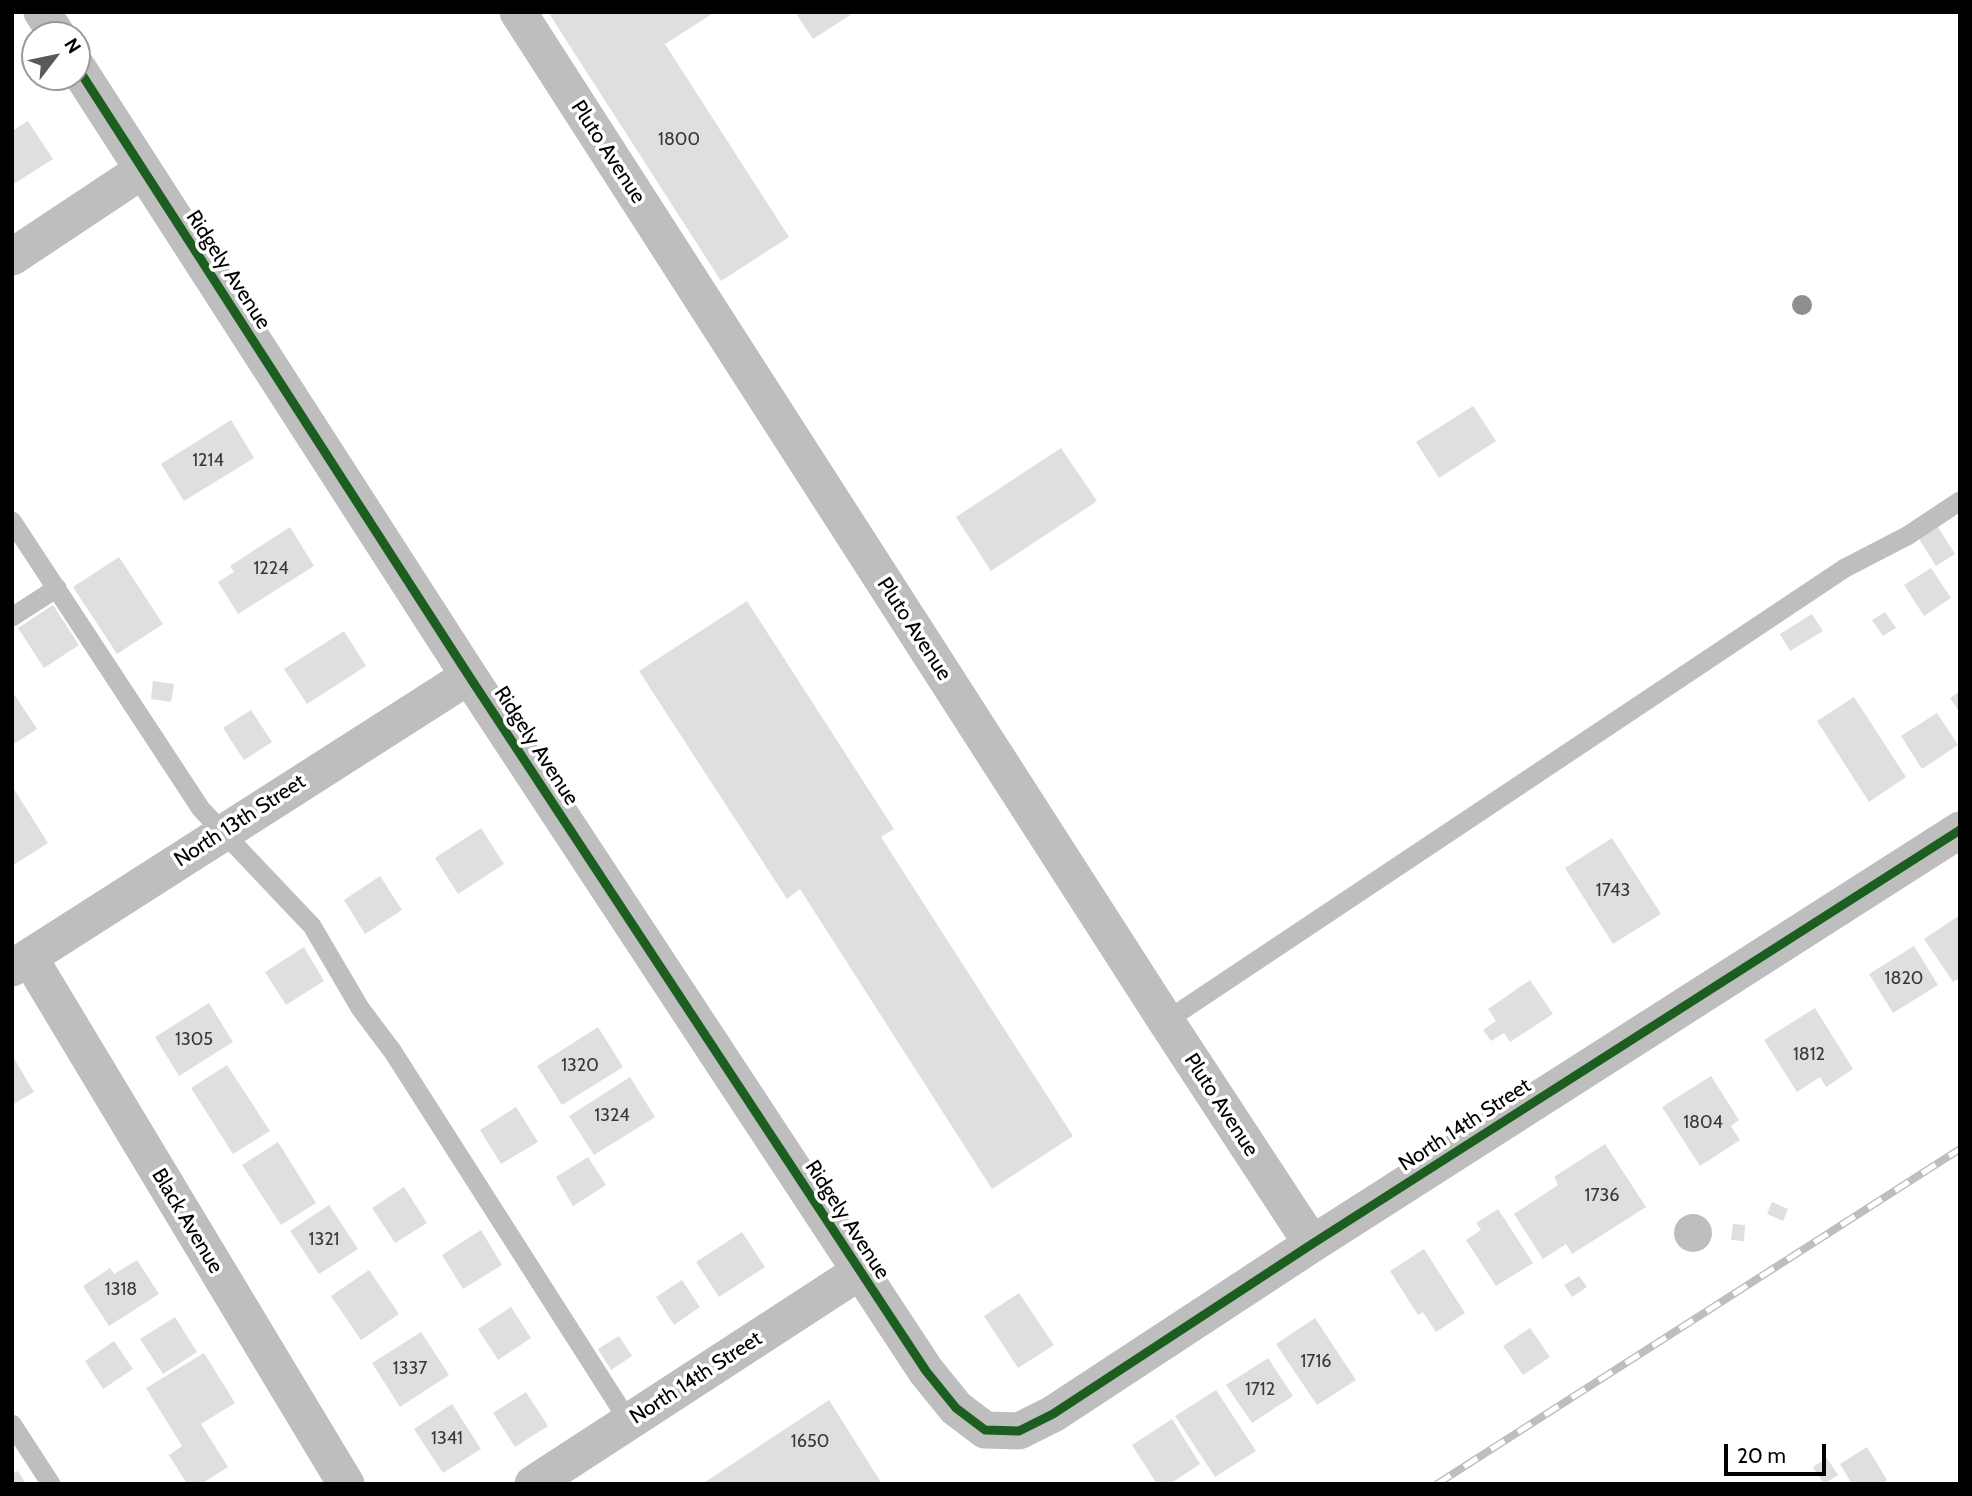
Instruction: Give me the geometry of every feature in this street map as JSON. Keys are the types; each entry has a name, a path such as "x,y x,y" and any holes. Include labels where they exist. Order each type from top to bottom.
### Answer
{"street":[{"name":"Pluto Avenue","path":"518,12 1312,1244"},
{"name":"Ridgely Avenue","path":"91,89 469,676 859,1272 926,1371 956,1408 985,1430"},
{"path":"12,257 143,170"},
{"name":"North 13th Street","path":"21,963 469,676"},
{"name":"North 14th Street","path":"985,1430 1019,1431 1053,1414 1312,1244 1960,830"},
{"name":"Black Avenue","path":"21,963 346,1484"},
{"name":"North 14th Street","path":"533,1484 859,1272"}],"lane":[{"path":"1166,1021 1845,568 1907,536 1960,501"},
{"path":"12,520 201,809 312,926 360,1007 393,1052 629,1422"},
{"path":"12,617 57,589"},
{"path":"12,1424 51,1484"}],"shaded area":[{"path":"1693,1214 1706,1220 1712,1233 1706,1246 1693,1252 1680,1246 1674,1233 1680,1220"}],"building":[{"path":"548,12 715,12 665,44 789,237 721,281"},
{"path":"795,12 855,12 813,39"},
{"path":"28,121 53,159 12,185 12,131"},
{"path":"1473,406 1496,441 1439,478 1416,442"},
{"path":"231,420 254,458 184,501 161,464"},
{"path":"1061,448 1097,501 991,571 956,517"},
{"path":"290,527 314,566 238,614 218,582 234,572 230,566"},
{"path":"1938,527 1955,554 1936,566 1919,539"},
{"path":"119,557 163,624 117,654 73,587"},
{"path":"1931,568 1951,598 1924,616 1904,585"},
{"path":"747,601 894,829 881,837 1073,1136 992,1189 800,889 787,899 639,671"},
{"path":"53,605 79,645 44,668 18,628"},
{"path":"1885,612 1896,628 1883,636 1872,620"},
{"path":"1812,614 1823,631 1790,651 1780,634"},
{"path":"344,631 366,666 307,704 284,669"},
{"path":"153,681 174,684 171,702 151,699"},
{"path":"12,691 37,729 12,745"},
{"path":"1960,691 1960,713 1950,698"},
{"path":"1854,697 1906,777 1869,802 1817,721"},
{"path":"251,710 272,742 244,760 223,728"},
{"path":"1937,713 1958,745 1922,769 1901,736"},
{"path":"12,786 48,843 12,866"},
{"path":"481,828 504,864 458,894 435,858"},
{"path":"1612,838 1661,914 1613,944 1565,868"},
{"path":"380,876 402,910 365,934 344,900"},
{"path":"1960,915 1960,978 1953,982 1924,939"},
{"path":"1914,946 1938,985 1893,1013 1869,974"},
{"path":"304,947 324,981 286,1005 265,972"},
{"path":"1530,980 1553,1014 1510,1042 1504,1033 1491,1041 1483,1030 1496,1021 1488,1009"},
{"path":"209,1003 233,1042 179,1076 155,1037"},
{"path":"1815,1008 1853,1069 1826,1087 1820,1077 1797,1092 1764,1040"},
{"path":"598,1027 623,1067 562,1105 537,1066"},
{"path":"12,1055 34,1092 12,1105"},
{"path":"227,1065 270,1131 233,1154 191,1088"},
{"path":"1711,1076 1739,1120 1731,1126 1740,1140 1700,1166 1662,1107"},
{"path":"630,1077 655,1117 594,1155 569,1116"},
{"path":"516,1107 538,1142 501,1164 480,1130"},
{"path":"278,1142 316,1203 281,1225 242,1165"},
{"path":"1605,1144 1646,1207 1572,1254 1566,1244 1543,1259 1514,1214 1558,1185 1554,1177"},
{"path":"588,1157 606,1185 573,1206 556,1177"},
{"path":"404,1187 427,1223 395,1243 372,1208"},
{"path":"1772,1202 1788,1209 1783,1221 1767,1214"},
{"path":"329,1205 358,1249 319,1274 290,1231"},
{"path":"1498,1209 1533,1263 1496,1286 1466,1240 1481,1230 1476,1223"},
{"path":"1733,1224 1745,1225 1744,1241 1731,1240"},
{"path":"481,1230 502,1265 463,1289 442,1255"},
{"path":"742,1232 765,1267 719,1297 696,1262"},
{"path":"1424,1249 1465,1313 1436,1332 1423,1312 1418,1315 1390,1271"},
{"path":"137,1260 159,1294 109,1326 83,1286 110,1268 114,1274"},
{"path":"369,1270 399,1314 361,1340 331,1296"},
{"path":"1579,1276 1587,1287 1572,1297 1564,1285"},
{"path":"682,1280 700,1307 674,1325 656,1297"},
{"path":"1019,1293 1054,1345 1018,1368 984,1316"},
{"path":"511,1307 531,1338 498,1360 478,1329"},
{"path":"175,1317 197,1352 163,1374 140,1339"},
{"path":"1315,1318 1356,1380 1317,1405 1276,1344"},
{"path":"1530,1328 1550,1357 1523,1375 1503,1346"},
{"path":"421,1332 449,1375 400,1407 372,1363"},
{"path":"619,1336 632,1356 611,1370 598,1349"},
{"path":"114,1341 133,1369 103,1389 85,1361"},
{"path":"204,1353 235,1403 201,1424 228,1467 201,1484 187,1484 169,1455 182,1446 146,1388"},
{"path":"1268,1358 1293,1396 1252,1423 1226,1385"},
{"path":"1216,1390 1256,1451 1215,1477 1175,1416"},
{"path":"526,1392 548,1426 515,1447 493,1413"},
{"path":"829,1400 882,1484 702,1484"},
{"path":"452,1404 481,1449 443,1473 414,1429"},
{"path":"1172,1419 1200,1464 1170,1484 1157,1484 1132,1445"},
{"path":"1867,1447 1887,1480 1882,1484 1852,1484 1840,1464"},
{"path":"1827,1458 1838,1475 1824,1484 1813,1467"},
{"path":"18,1471 26,1484 12,1484 12,1474"}],"railway":[{"path":"1437,1484 1960,1149"}],"cycle path":[{"path":"91,89 469,676 926,1371 956,1408 985,1430 1019,1431 1053,1414 1312,1244 1960,830"}]}
